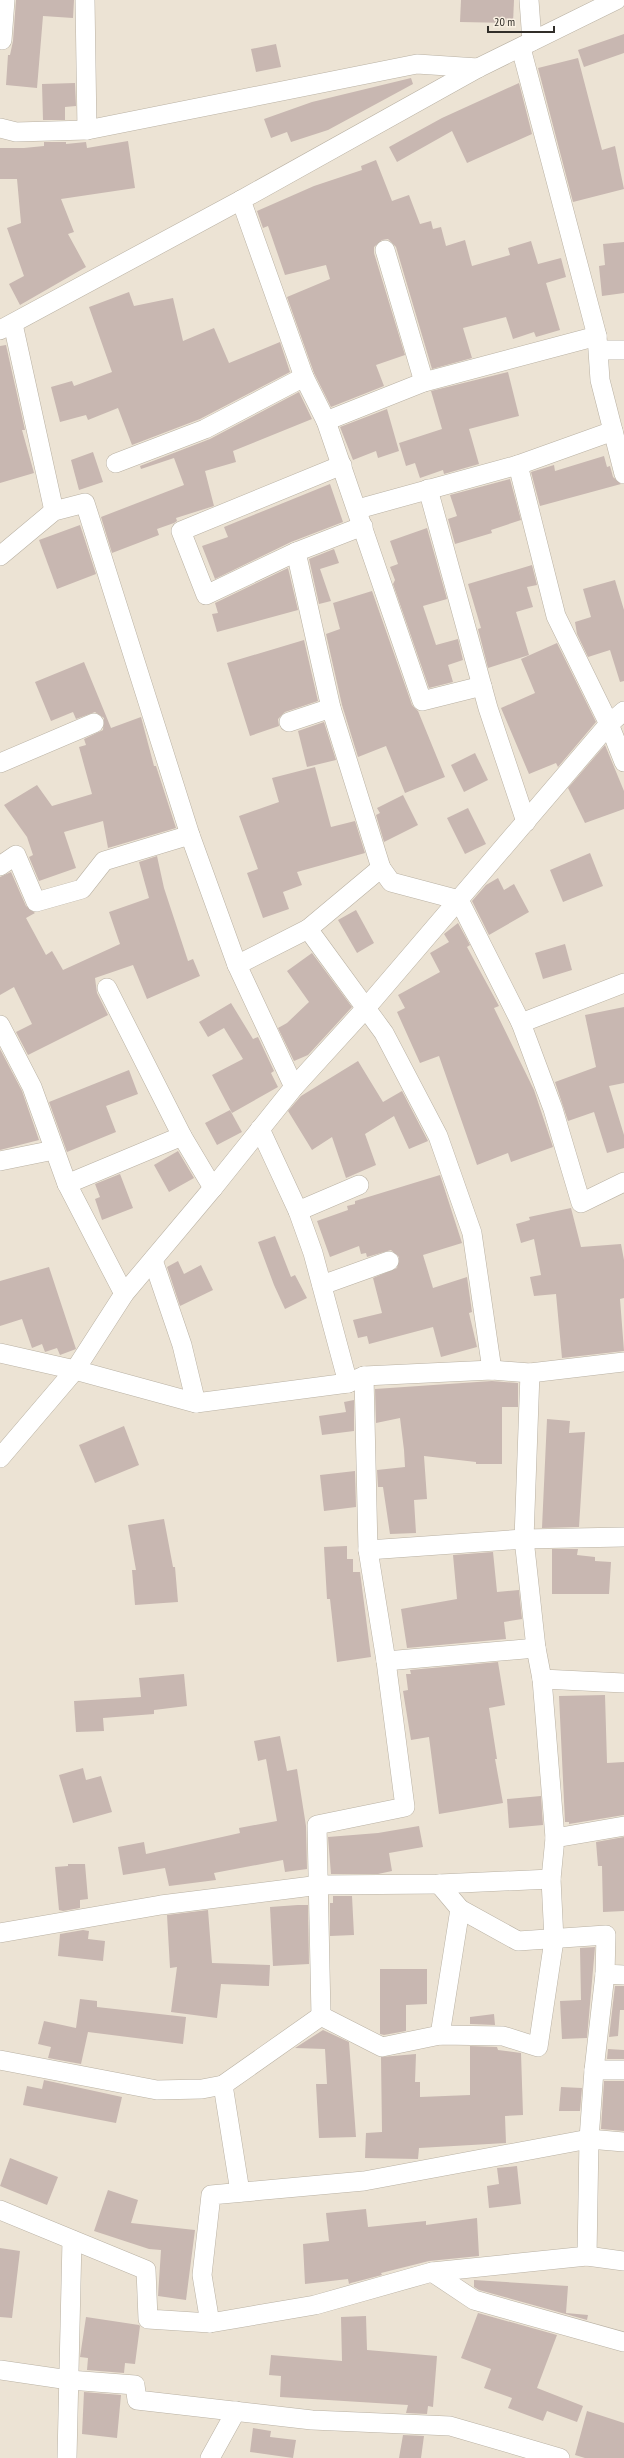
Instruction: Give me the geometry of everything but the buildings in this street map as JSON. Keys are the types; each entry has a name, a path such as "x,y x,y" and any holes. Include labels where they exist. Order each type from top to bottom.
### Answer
{"street":[{"path":"2,40 5,0"},
{"path":"85,0 87,130"},
{"path":"529,0 527,44 599,343 600,380 624,474"},
{"path":"54,511 7,327 241,200 478,68 616,0"},
{"path":"0,128 16,132 87,130 417,64 478,68"},
{"path":"241,200 304,377 326,420 361,518 422,701 482,686"},
{"path":"385,250 424,382"},
{"path":"326,420 424,382 599,343 624,350"},
{"path":"116,463 205,428 304,377"},
{"path":"342,465 181,531 206,595 296,552 361,518 428,488 518,465 613,431"},
{"path":"518,465 556,616 609,724 624,762"},
{"path":"428,488 482,686 526,822"},
{"path":"0,556 54,511 85,503 190,835 237,965 294,1087"},
{"path":"296,552 331,708 381,868 391,882 460,900 521,1023 553,1109 581,1203 624,1182"},
{"path":"289,722 331,708"},
{"path":"0,1458 75,1370 124,1294 213,1188 294,1087 366,1008 460,900 609,724 624,710"},
{"path":"1,759 94,723"},
{"path":"0,866 16,855 36,902 82,889 104,861 190,835"},
{"path":"237,965 308,929 381,868"},
{"path":"308,929 384,1033 438,1136 472,1233 492,1370"},
{"path":"521,1023 624,983"},
{"path":"107,988 182,1136 213,1188"},
{"path":"0,1025 32,1087 67,1184 124,1294"},
{"path":"260,1129 298,1211 322,1285 356,1380 368,1550 386,1661 405,1807 317,1825 320,1885 320,2016"},
{"path":"67,1184 182,1136"},
{"path":"0,1161 54,1150"},
{"path":"298,1211 359,1185"},
{"path":"153,1260 182,1345 196,1403"},
{"path":"322,1285 389,1261"},
{"path":"0,1354 75,1370 196,1403 356,1380 492,1370 530,1373 624,1362"},
{"path":"320,2016 382,2046 440,2035 504,2036 538,2048 554,1940 550,1879 555,1838 542,1679 536,1648 524,1538 530,1373"},
{"path":"368,1550 524,1538 624,1537"},
{"path":"386,1661 536,1648"},
{"path":"542,1679 624,1683"},
{"path":"555,1838 624,1826"},
{"path":"0,1933 161,1905 320,1885 439,1884 550,1879"},
{"path":"439,1884 460,1909 518,1941 554,1940 606,1935 605,1974 594,2070 589,2139 587,2256"},
{"path":"440,2035 460,1909"},
{"path":"605,1974 624,1975"},
{"path":"0,2060 157,2090 202,2089 223,2085 320,2016"},
{"path":"594,2070 624,2070"},
{"path":"223,2085 240,2192"},
{"path":"210,2323 202,2276 211,2195 364,2181 589,2139 624,2142"},
{"path":"0,2210 146,2270 148,2319 210,2323 315,2305 432,2272 587,2256 624,2261"},
{"path":"67,2458 72,2240"},
{"path":"432,2272 474,2300 624,2342"},
{"path":"0,2370 69,2380 135,2386 137,2400 312,2420 450,2426 560,2458"},
{"path":"210,2458 236,2411"}]}
